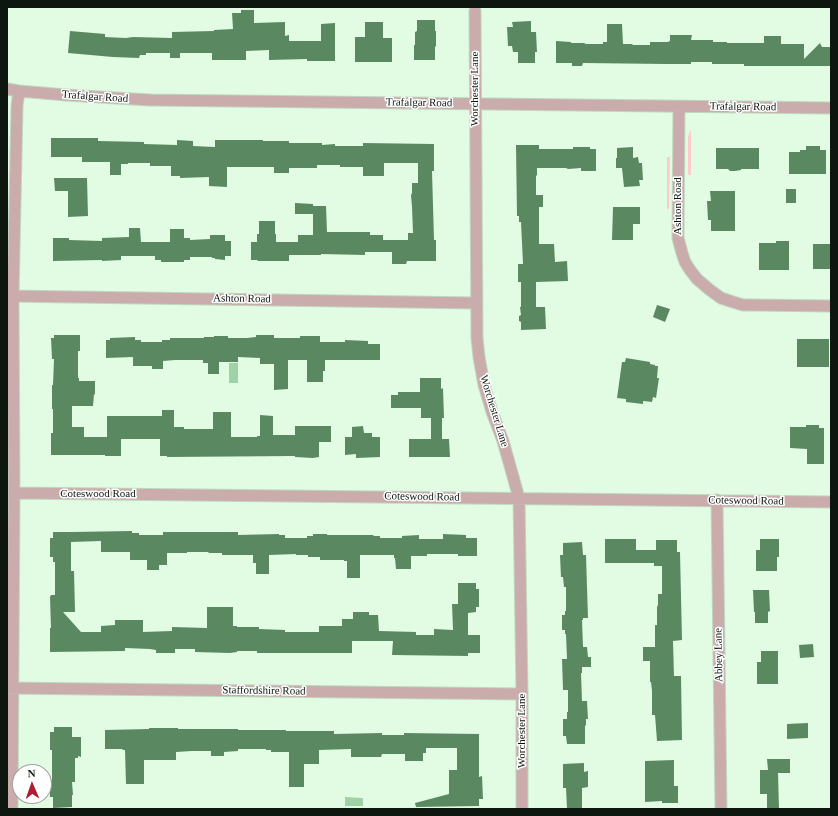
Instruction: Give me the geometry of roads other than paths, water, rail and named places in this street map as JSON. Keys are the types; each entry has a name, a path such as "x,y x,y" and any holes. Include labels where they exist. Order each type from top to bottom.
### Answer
{"street":[{"name":"Worchester Lane","path":"475,11 477,338 484,385 503,441 519,498 522,809"},
{"name":"Trafalgar Road","path":"7,89 66,96 150,100 831,108"},
{"path":"12,809 10,688 14,493 10,296 17,106 19,91"},
{"name":"Ashton Road","path":"679,106 678,238 683,258 690,270 697,279 710,290 721,298 733,302 752,305 831,306"},
{"name":"Ashton Road","path":"10,296 476,303"},
{"name":"Coteswood Road","path":"14,493 831,502"},
{"name":"Abbey Lane","path":"717,500 721,809"},
{"name":"Staffordshire Road","path":"10,688 522,694"}]}
